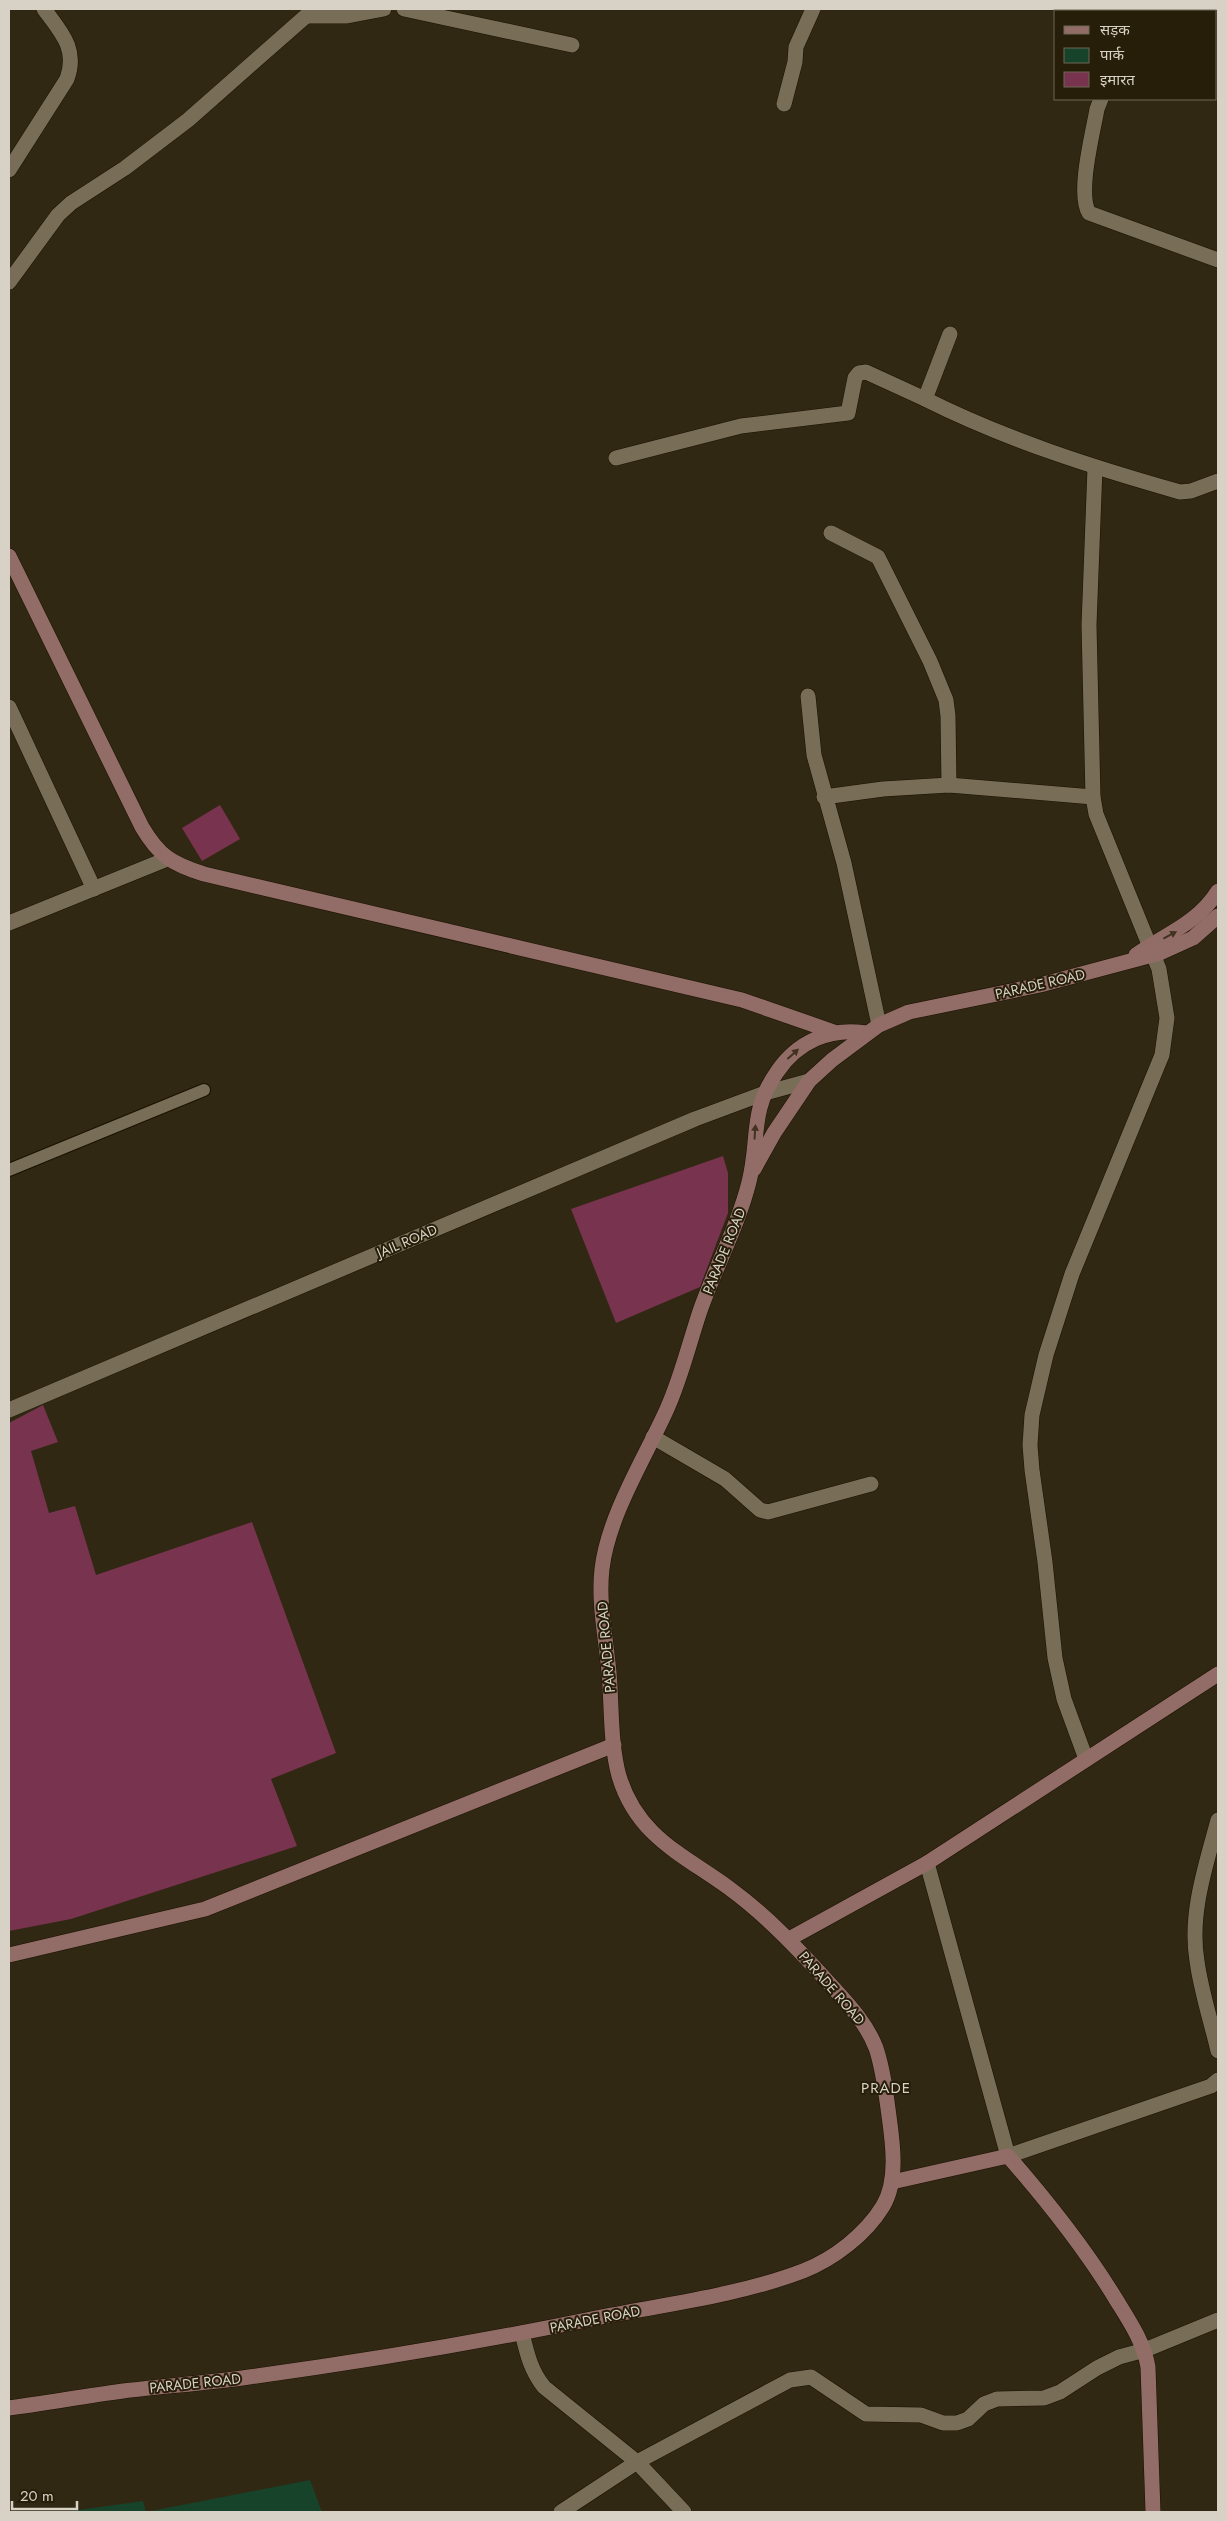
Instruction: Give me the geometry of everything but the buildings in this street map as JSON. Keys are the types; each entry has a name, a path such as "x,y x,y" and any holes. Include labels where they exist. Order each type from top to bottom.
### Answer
{"main road":[{"path":"9,556 142,827 151,843 167,859 204,874 742,1000 834,1032"},
{"name":"PARADE ROAD","path":"9,2408 121,2391 246,2378 522,2333 702,2297 807,2270 842,2250 883,2206 892,2182 892,2135 886,2088 876,2049 855,2012 789,1939 731,1889 674,1852 648,1830 632,1806 619,1776 614,1745 601,1593 603,1563 624,1498 670,1402 701,1309 745,1198 752,1173 774,1133 809,1082 832,1060 866,1033 909,1012 1040,985 1128,960 1152,949 1202,912 1218,891"},
{"name":"PARADE ROAD","path":"1152,949 1180,945 1216,922"},
{"path":"752,1173 755,1121 764,1093 792,1052 814,1039 834,1032 866,1033"},
{"path":"789,1939 927,1863 1218,1674"},
{"path":"9,1955 205,1909 614,1745"},
{"path":"892,2182 1008,2156 1059,2214 1106,2283 1145,2350 1148,2367 1153,2512"}],"street":[{"path":"9,170 67,79 72,65 64,38 44,9"},
{"path":"9,282 58,215 71,203 125,168 188,120 310,12 347,16 384,9"},
{"path":"404,9 572,45"},
{"path":"784,104 795,62 796,46 813,9"},
{"path":"1101,100 1097,109 1086,181 1085,206 1089,213 1218,260"},
{"path":"925,399 950,334"},
{"path":"616,458 741,426 848,413 855,378 859,373 866,372 970,421 1034,448 1095,468 1180,492 1191,491 1218,481"},
{"path":"1086,1759 1064,1699 1055,1658 1045,1562 1032,1470 1030,1445 1032,1415 1046,1355 1072,1274 1162,1055 1167,1025 1166,998 1152,949 1096,814 1093,797 1089,625 1095,468"},
{"path":"831,532 878,557 930,661 946,700 949,785"},
{"path":"808,696 811,736 824,797 844,863 880,1025"},
{"path":"9,707 94,889"},
{"path":"824,797 884,789 949,785 1093,797"},
{"path":"9,922 167,859"},
{"name":"JAIL ROAD","path":"9,1410 695,1119 764,1093 809,1082"},
{"path":"653,1437 725,1479 760,1510 779,1511 870,1484"},
{"path":"1218,1820 1199,1898 1195,1941 1196,1960 1218,2051"},
{"path":"927,1863 1008,2156 1211,2086 1218,2080"},
{"path":"561,2512 637,2462 790,2380 811,2377 866,2414 921,2415 943,2423 957,2423 968,2419 984,2404 997,2399 1044,2398 1060,2392 1097,2368 1119,2357 1145,2350 1218,2320"},
{"path":"522,2333 527,2358 534,2375 544,2387 637,2462 684,2512"}],"lane":[{"path":"9,1170 204,1090"}],"green space":[{"path":"310,2480 322,2512 146,2512"},
{"path":"143,2501 146,2512 64,2512"}],"district":[{"name":"PRADE","path":"886,2088"}]}
